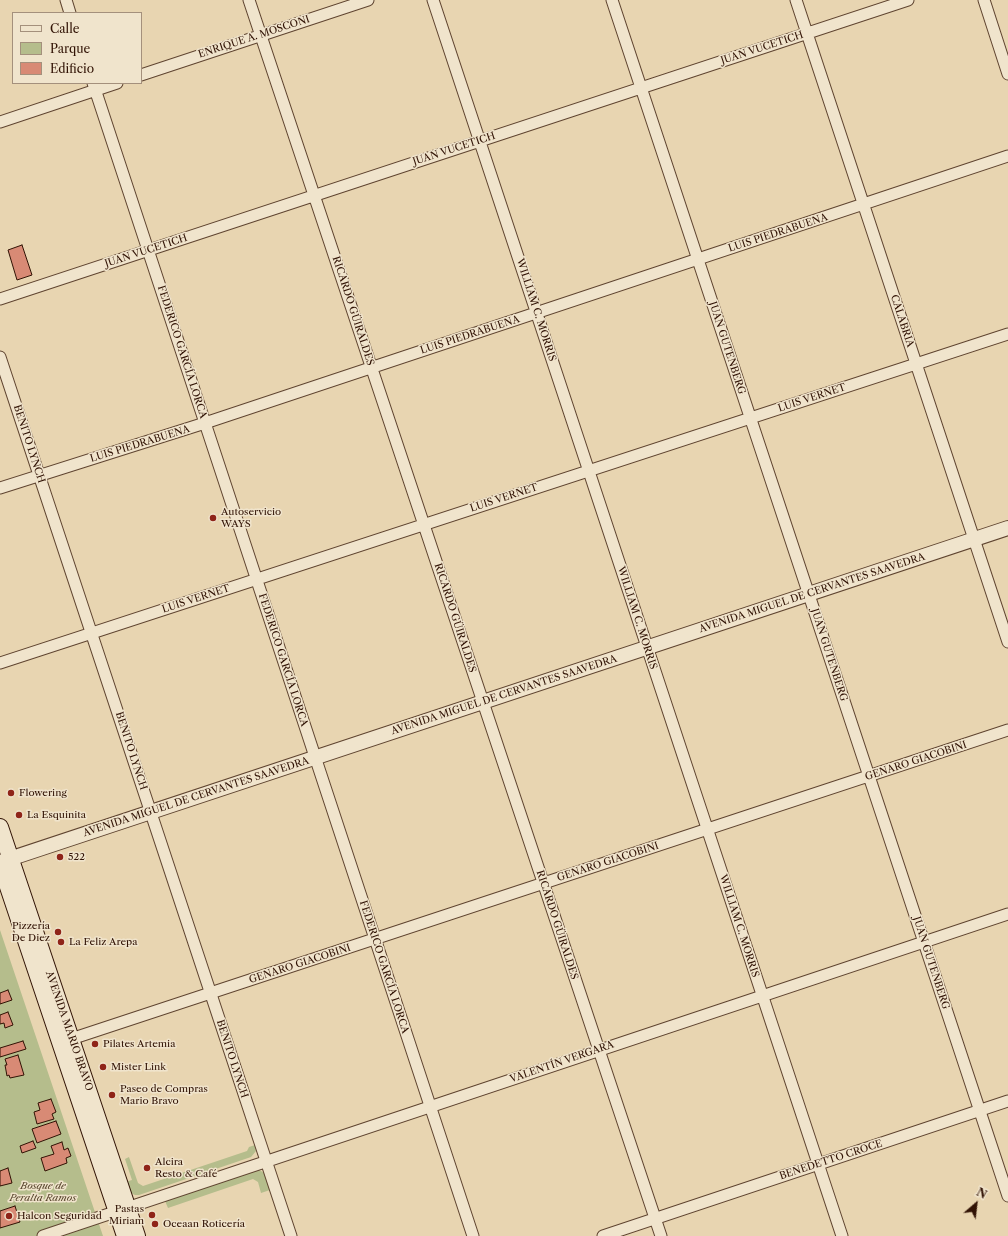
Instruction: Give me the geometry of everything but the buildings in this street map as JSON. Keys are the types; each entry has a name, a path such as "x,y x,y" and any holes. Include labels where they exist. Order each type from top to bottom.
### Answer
{"main road":[{"name":"AVENIDA MARIO BRAVO","path":"0,826 4,861 122,1210 137,1236"},
{"name":"AVENIDA MARIO BRAVO","path":"4,861 71,1039 122,1210 125,1236"}],"street":[{"path":"66,0 70,12"},
{"name":"RICARDO GÜIRALDES","path":"250,0 660,1236"},
{"name":"ENRIQUE A. MOSCONI","path":"142,75 368,0"},
{"name":"WILLIAM C. MORRIS","path":"433,0 842,1236"},
{"name":"JUAN GUTENBERG","path":"612,0 1008,1196"},
{"name":"CALABRIA","path":"796,0 1008,642"},
{"name":"JUAN VUCETICH","path":"0,299 908,0"},
{"path":"984,0 1008,74"},
{"path":"0,122 94,87 111,84"},
{"name":"FEDERICO GARCÍA LORCA","path":"94,87 473,1236"},
{"name":"LUIS PIEDRABUENA","path":"0,488 372,368 1008,156"},
{"name":"LUIS VERNET","path":"0,663 1008,334"},
{"name":"BENITO LYNCH","path":"0,357 291,1236"},
{"name":"AVENIDA MIGUEL DE CERVANTES SAAVEDRA","path":"4,861 1008,528"},
{"name":"GENARO GIACOBINI","path":"71,1039 1008,730"},
{"name":"VALENTÍN VERGARA","path":"43,1236 1008,914"},
{"name":"BENEDETTO CROCE","path":"603,1236 1008,1101"}],"green space":[{"name":"Bosque de Peralta Ramos","path":"0,930 103,1236 0,1236"},
{"path":"255,1145 256,1151 251,1157 139,1195 129,1192 125,1182 132,1180 125,1159 129,1157 138,1183 143,1186 247,1151 249,1147"},
{"path":"258,1169 264,1173 270,1190 261,1193 258,1182 253,1179 168,1208 165,1201"}],"place":[{"name":"Autoservicio WAYS","path":"213,518"},
{"name":"Flowering","path":"11,793"},
{"name":"La Esquinita","path":"19,815"},
{"name":"522","path":"60,857"},
{"name":"Pizzería De Diez","path":"58,932"},
{"name":"La Feliz Arepa","path":"61,942"},
{"name":"Pilates Artemia","path":"95,1044"},
{"name":"Mister Link","path":"103,1067"},
{"name":"Paseo de Compras Mario Bravo","path":"112,1095"},
{"name":"Alcira Resto & Café","path":"147,1168"},
{"name":"Pastas Miriam","path":"152,1215"},
{"name":"Halcon Seguridad","path":"9,1216"},
{"name":"Oceaan Roticería","path":"155,1224"}]}
